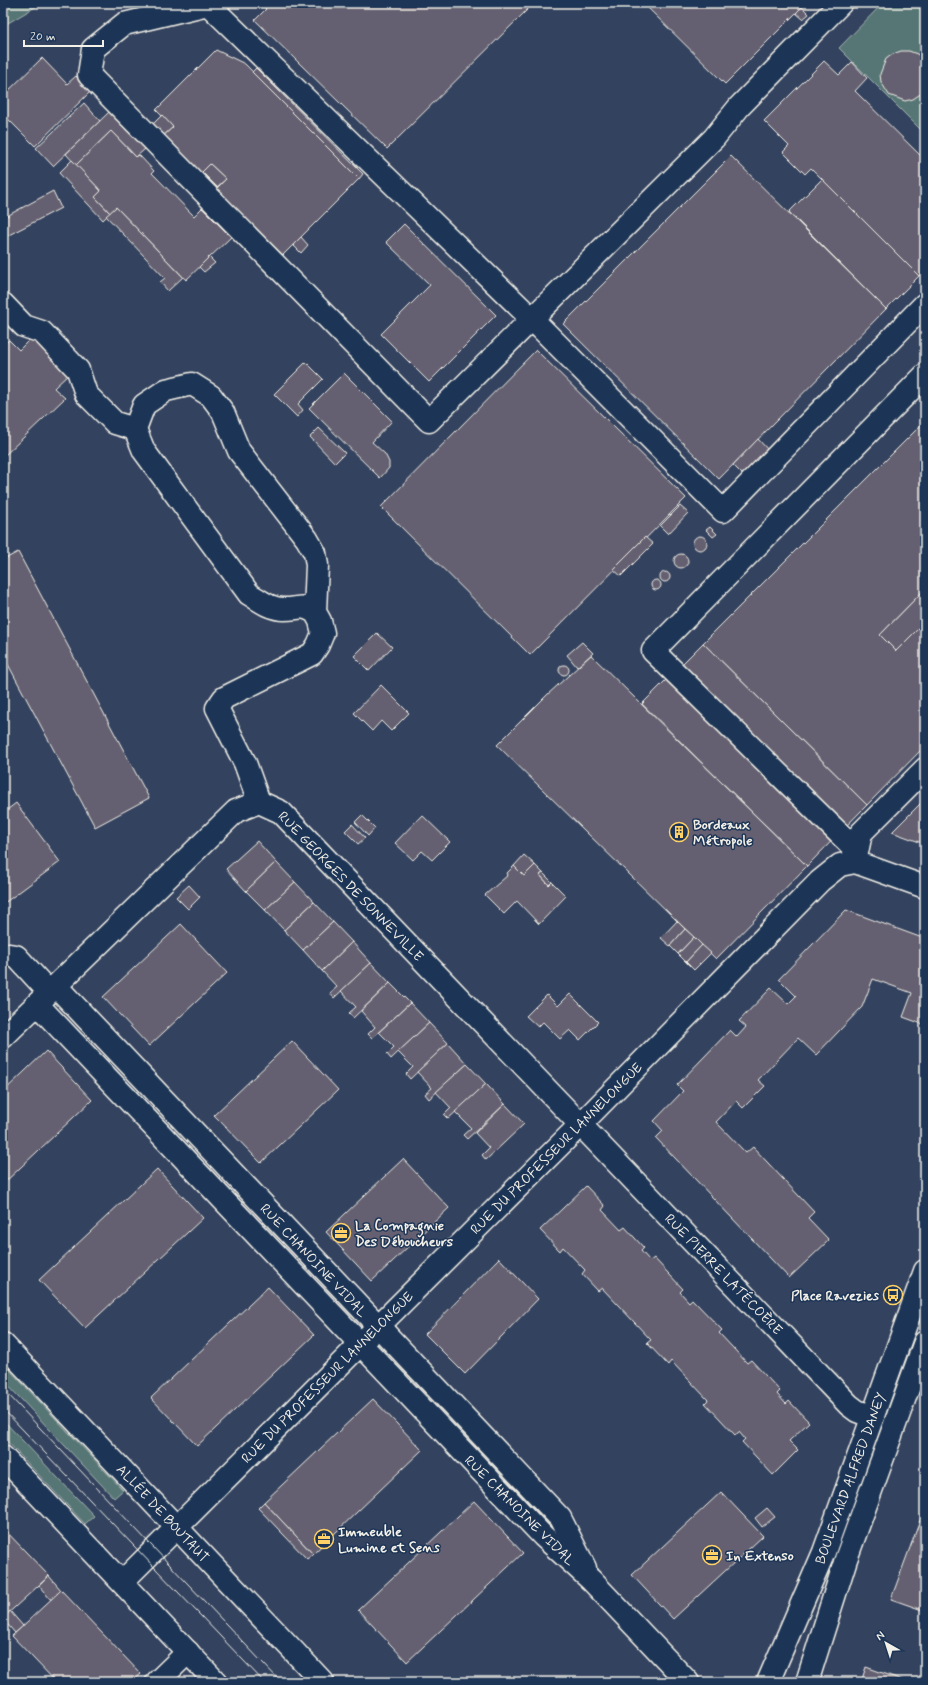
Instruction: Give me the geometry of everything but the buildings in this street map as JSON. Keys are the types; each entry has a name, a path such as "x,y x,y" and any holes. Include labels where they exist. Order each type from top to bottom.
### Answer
{"street":[{"path":"841,3 739,108 714,138 532,319 429,420 89,75 93,49 124,24 208,4 532,319 723,511 925,304"},
{"path":"3,304 24,326 42,332 78,370 86,394 115,423 135,429"},
{"path":"925,375 653,651 855,856 925,887"},
{"path":"3,1037 236,811 259,802 245,763 217,708 224,698 312,654 323,633 320,621 315,612 317,565 314,553 306,539 239,451 223,412 211,396 192,384 166,390 144,405 135,429 144,451 250,594 269,606 284,609 304,607 315,612"},
{"path":"855,856 861,834 925,769"},
{"name":"RUE GEORGES DE SONNEVILLE","path":"259,802 281,812 581,1124"},
{"name":"RUE DU PROFESSEUR LANNELONGUE","path":"122,1582 581,1124 820,881 840,864 855,856"},
{"path":"3,954 16,956 47,994"},
{"name":"RUE CHANOINE VIDAL","path":"47,994 461,1412 560,1518 591,1580"},
{"name":"RUE CHANOINE VIDAL","path":"47,994 360,1344 543,1536 591,1580 688,1682"},
{"name":"RUE PIERRE LATÉCOÈRE","path":"581,1124 849,1404 857,1411 872,1417"},
{"name":"BOULEVARD ALFRED DANEY","path":"768,1682 824,1552 925,1271"},
{"name":"BOULEVARD ALFRED DANEY","path":"807,1682 846,1559 925,1342"},
{"name":"ALLÉE DE BOUTAUT","path":"3,1344 323,1682"},
{"path":"3,1457 216,1682"},
{"path":"158,1682 188,1652"}],"green space":[{"path":"3,3 42,3 3,26"},
{"path":"883,3 925,3 925,134 839,48"},
{"path":"3,1363 123,1490 114,1498 3,1380"},
{"path":"3,1420 94,1516 85,1524 3,1437"}],"tram line":[{"path":"3,1389 281,1682"},
{"path":"3,1409 264,1682"}],"place":[{"name":"Bordeaux Métropole","path":"679,832"},
{"name":"La Compagnie Des Déboucheurs","path":"341,1233"},
{"name":"Place Ravezies","path":"893,1295"},
{"name":"Immeuble Lumine et Sens","path":"324,1539"},
{"name":"In Extenso","path":"712,1555"}]}
